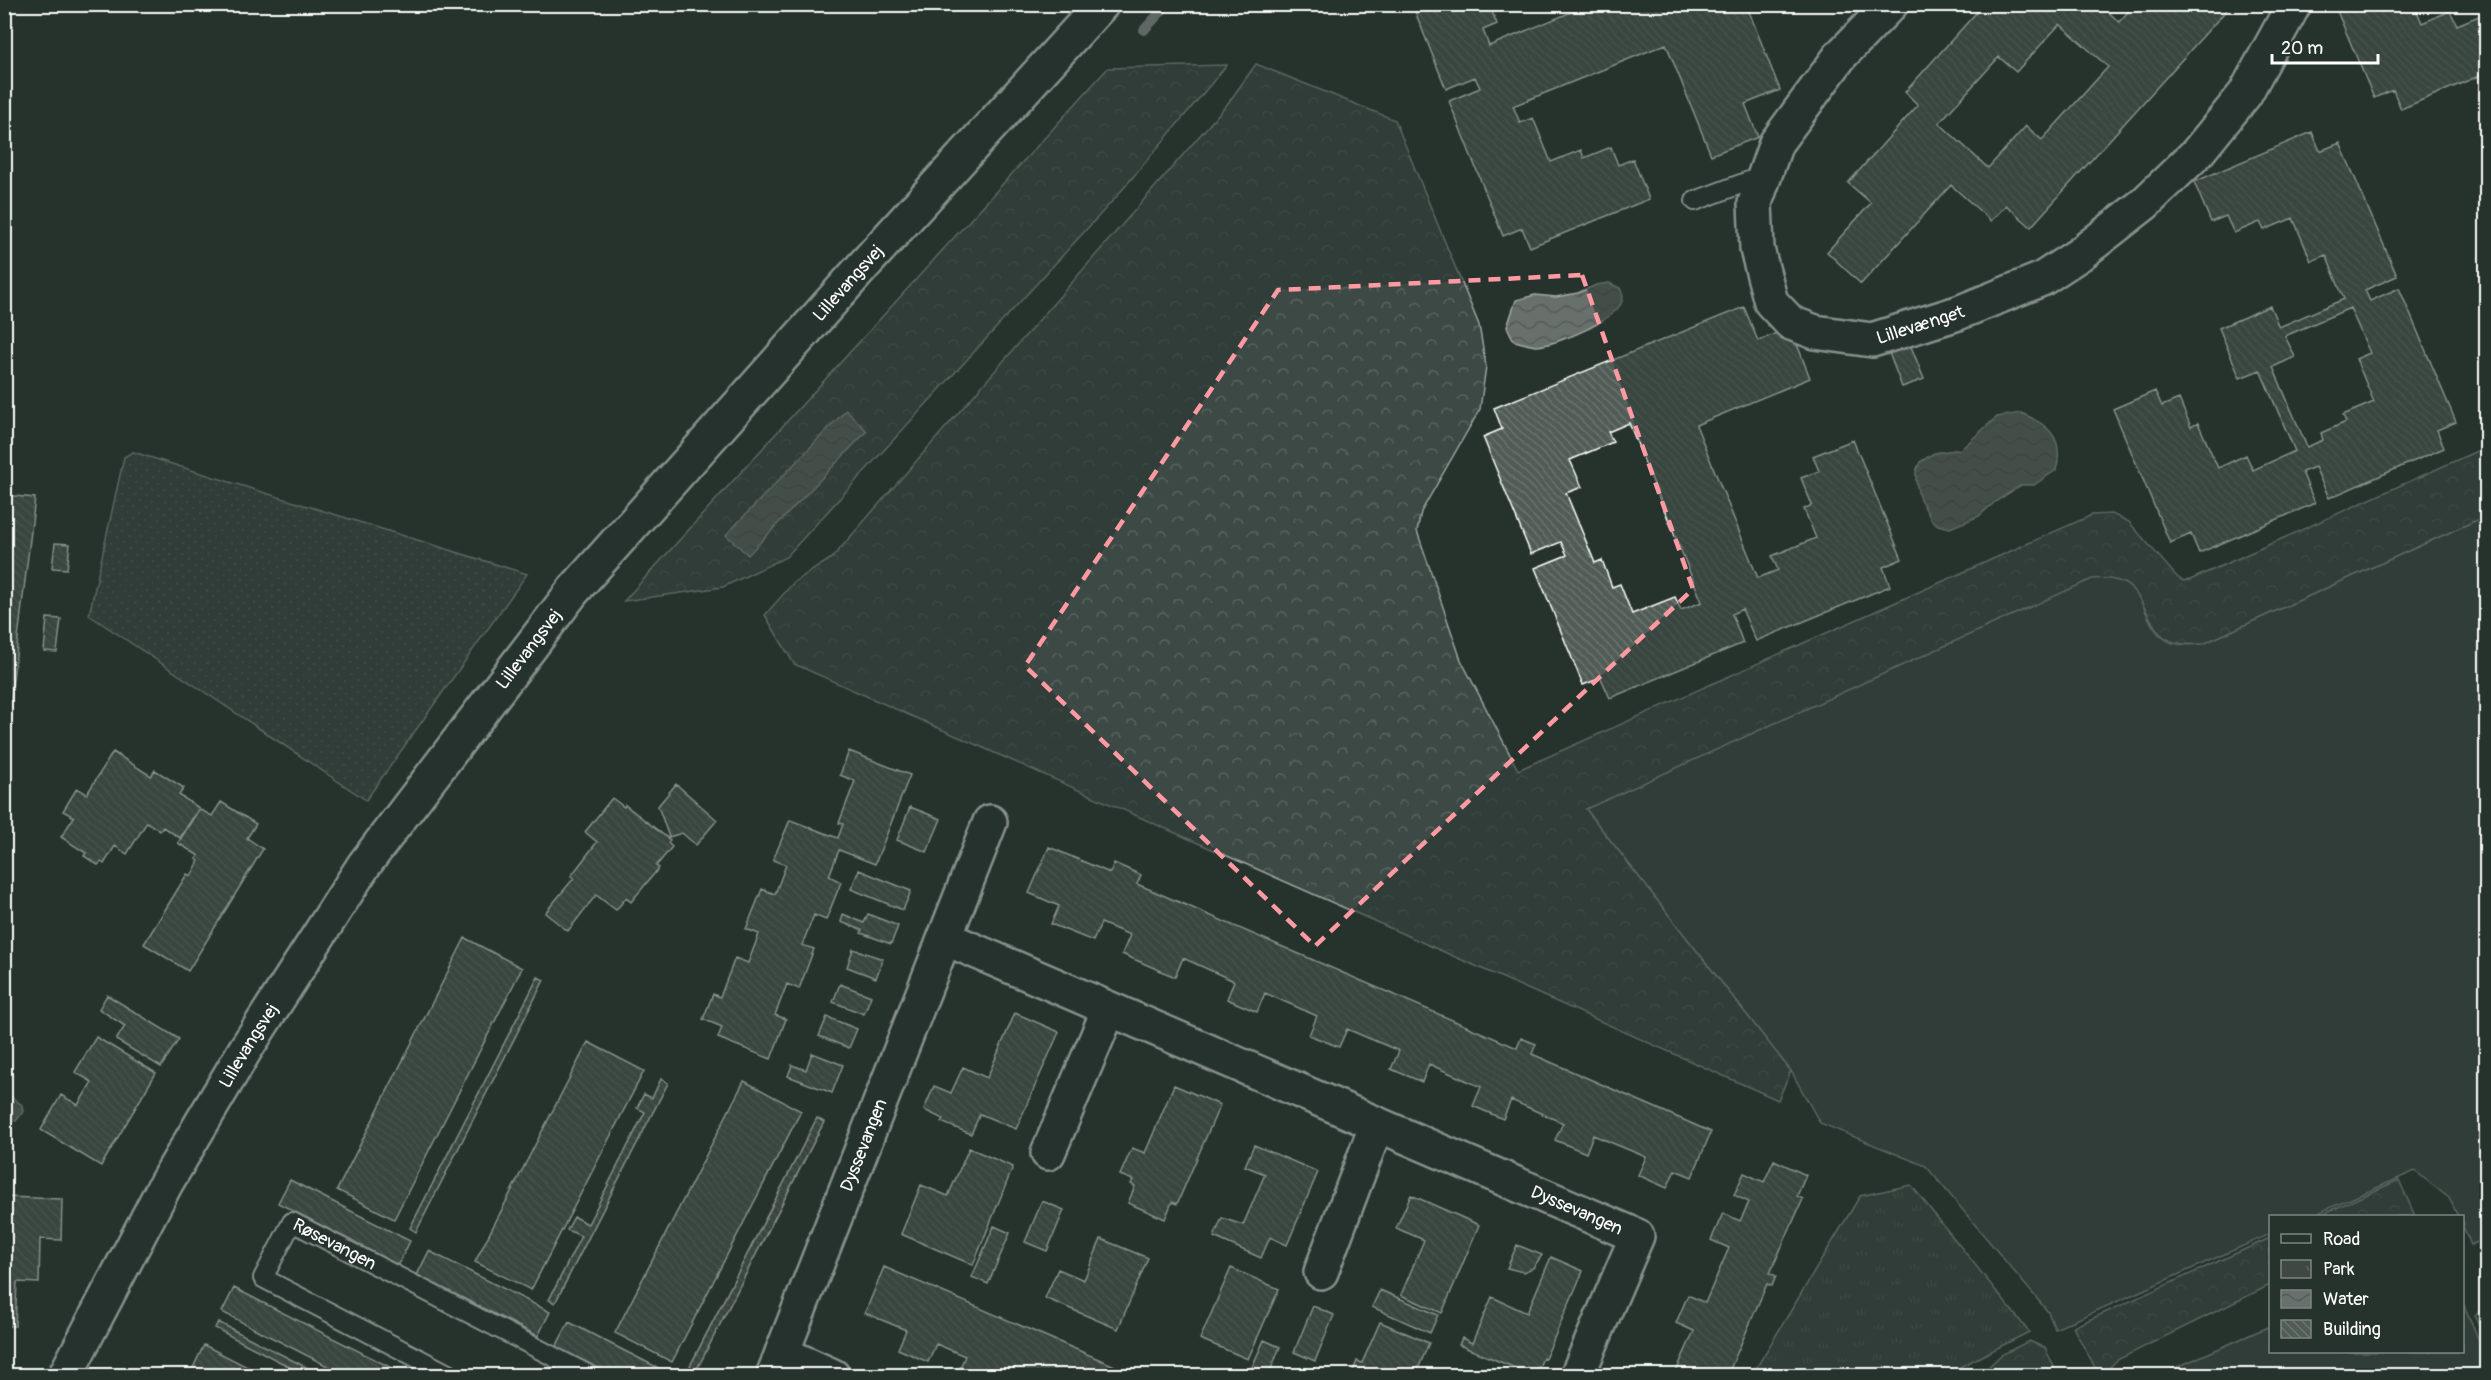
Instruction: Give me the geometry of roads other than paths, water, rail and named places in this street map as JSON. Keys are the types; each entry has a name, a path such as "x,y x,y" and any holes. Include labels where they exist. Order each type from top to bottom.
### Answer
{"street":[{"name":"Lillevangsvej","path":"65,1376 178,1162 244,1050 364,865 573,591 864,265 1102,4"},
{"name":"Lillevænget","path":"1891,4 1841,55 1776,143 1755,203 1757,249 1771,302 1791,323 1815,332 1872,340 1958,313 2042,279 2080,254 2144,204 2197,153 2245,94 2294,4"},
{"name":"Dyssevangen","path":"833,1376 778,1364 990,822"},
{"name":"Dyssevangen","path":"945,938 1637,1236 1577,1376"},
{"path":"1048,1153 1109,1009"},
{"path":"1322,1272 1377,1124"}],"lane":[{"path":"1695,201 1766,175"},
{"name":"Røsevangen","path":"452,1376 263,1278 292,1222 591,1376"}],"water":[{"path":"1609,283 1620,288 1623,297 1620,305 1612,314 1600,322 1572,336 1546,345 1534,346 1514,341 1507,327 1516,300 1535,295 1556,297 1578,293 1596,285"},
{"path":"846,410 867,431 748,555 726,535"},
{"path":"2021,413 2039,422 2052,434 2058,449 2056,470 2034,485 2021,485 1979,516 1950,528 1938,525 1931,519 1919,497 1916,471 1920,462 1934,453 1961,449 1997,417"},
{"path":"5,1092 22,1105 23,1112 16,1121 5,1119"}],"waterway":[{"path":"1144,30 1168,4"}]}
